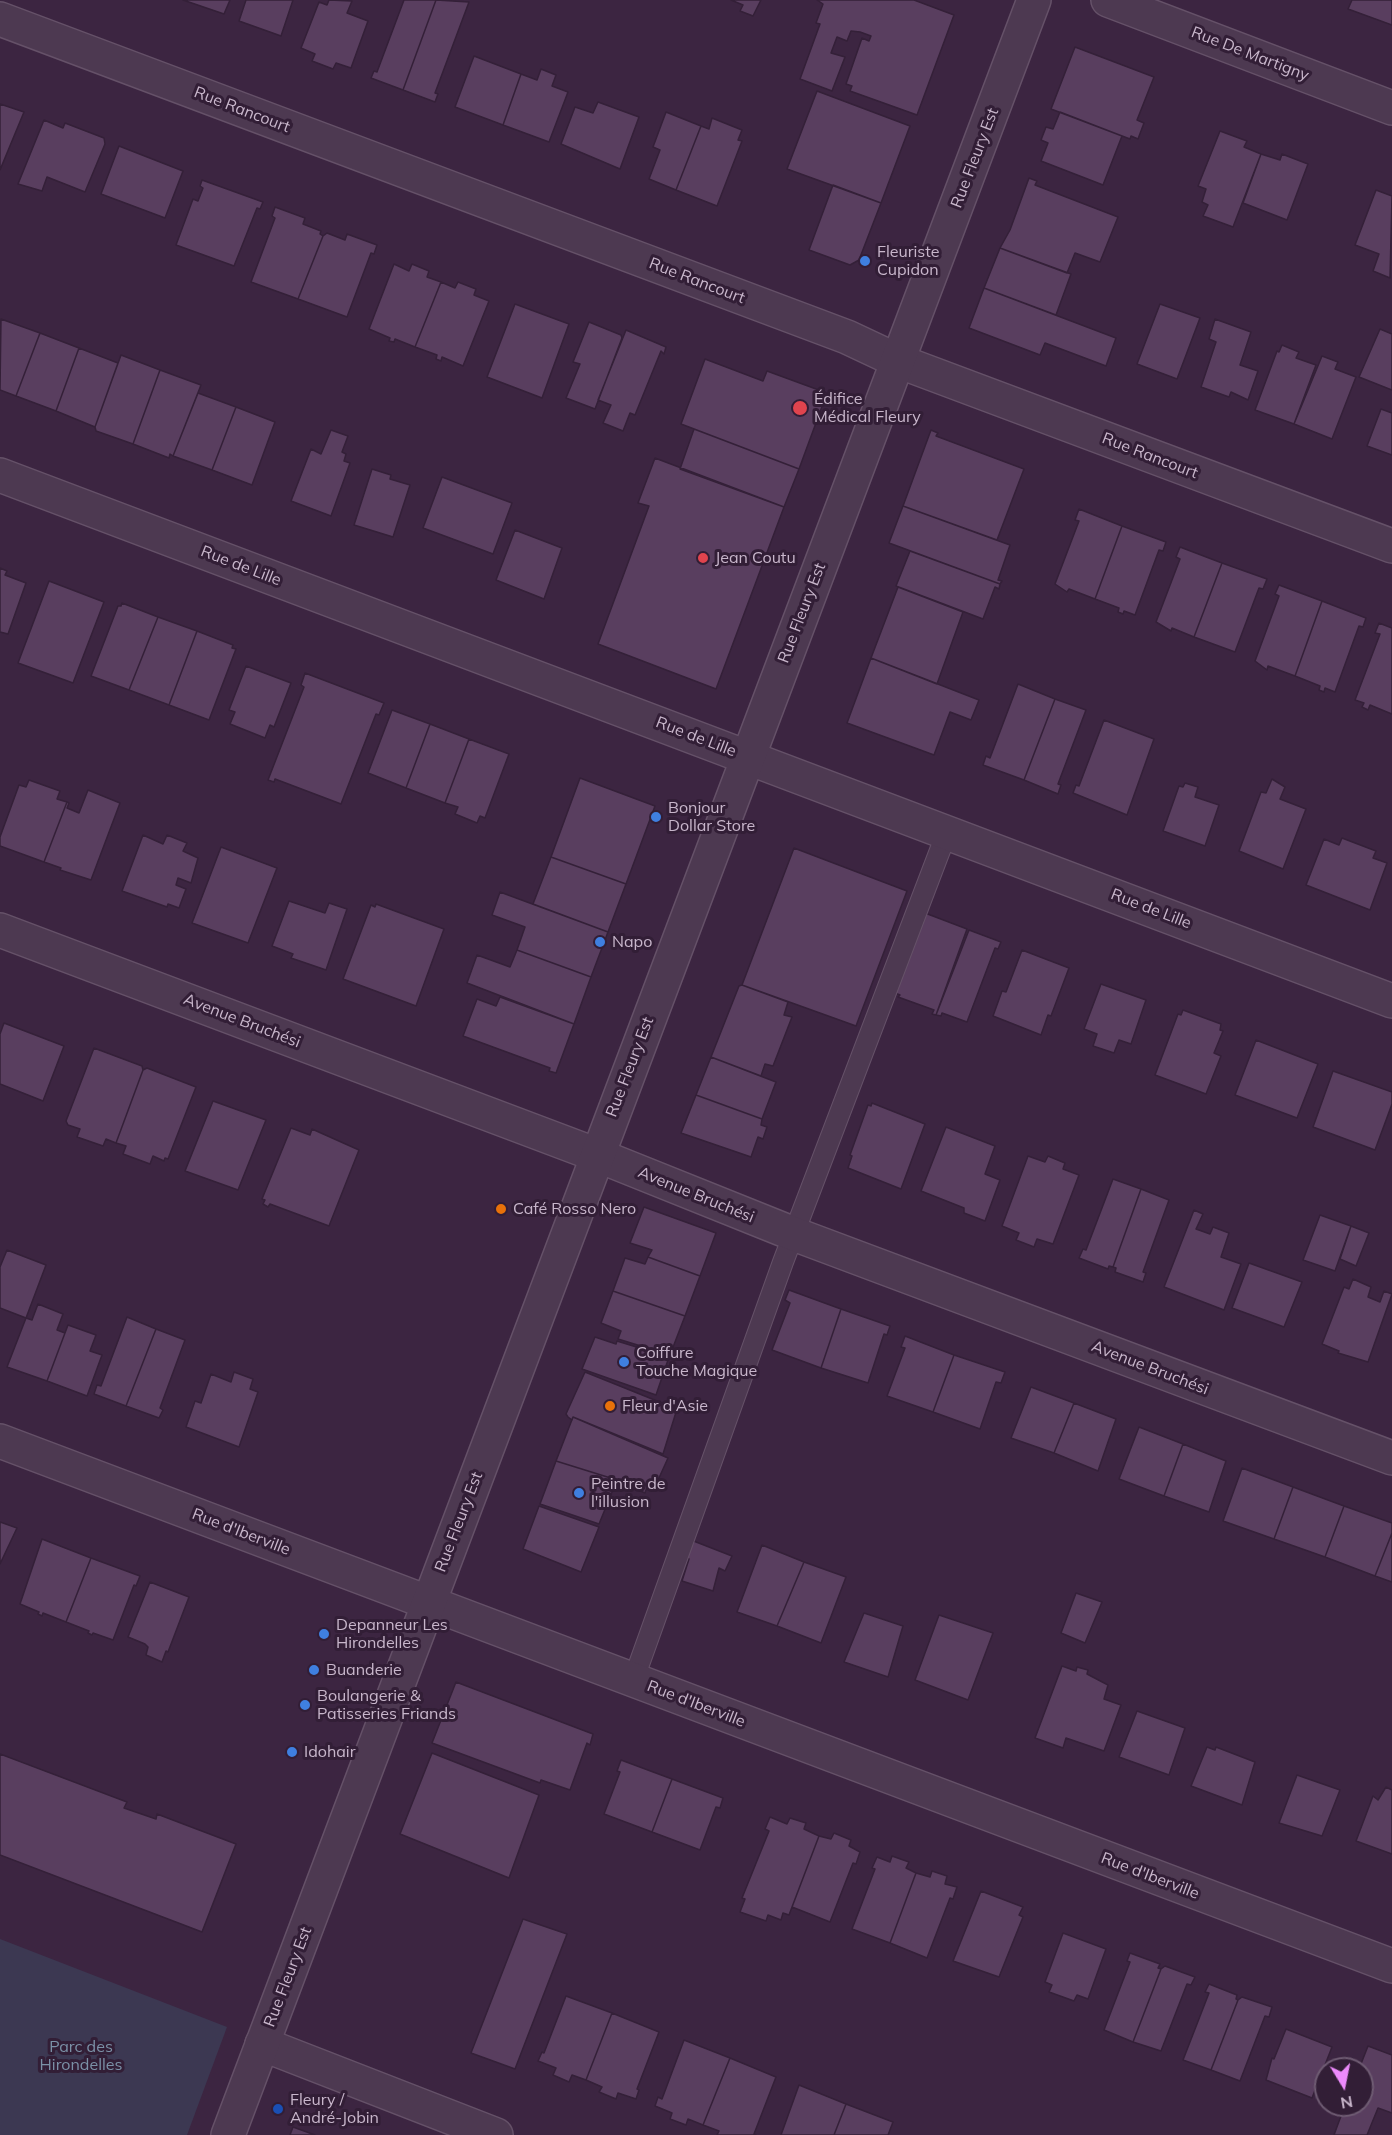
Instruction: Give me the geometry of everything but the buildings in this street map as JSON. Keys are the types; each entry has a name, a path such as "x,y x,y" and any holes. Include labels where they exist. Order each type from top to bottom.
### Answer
{"street":[{"name":"Rue Fleury Est","path":"228,2135 1034,0"},
{"name":"Rue De Martigny","path":"1108,0 1392,108"},
{"name":"Rue Rancourt","path":"0,20 848,337 898,361 1392,546"},
{"name":"Rue de Lille","path":"0,475 1392,1001"},
{"name":"Avenue Bruchési","path":"0,930 597,1155 794,1234 1392,1458"},
{"name":"Rue d'Iberville","path":"0,1441 1392,1966"},
{"path":"262,2044 496,2135"}],"lane":[{"path":"633,1681 794,1234 947,832"}],"green space":[{"name":"Parc des Hirondelles","path":"0,1939 227,2027 187,2135 0,2135"}],"place":[{"name":"Fleuriste Cupidon","path":"865,261"},
{"name":"Édifice Médical Fleury","path":"800,408"},
{"name":"Jean Coutu","path":"703,558"},
{"name":"Bonjour Dollar Store","path":"656,817"},
{"name":"Napo","path":"600,942"},
{"name":"Café Rosso Nero","path":"501,1209"},
{"name":"Coiffure Touche Magique","path":"624,1362"},
{"name":"Fleur d'Asie","path":"610,1406"},
{"name":"Peintre de l'illusion","path":"579,1493"},
{"name":"Depanneur Les Hirondelles","path":"324,1634"},
{"name":"Buanderie","path":"314,1670"},
{"name":"Boulangerie & Patisseries Friands","path":"305,1705"},
{"name":"Idohair","path":"292,1752"},
{"name":"Fleury / André-Jobin","path":"278,2109"}]}
